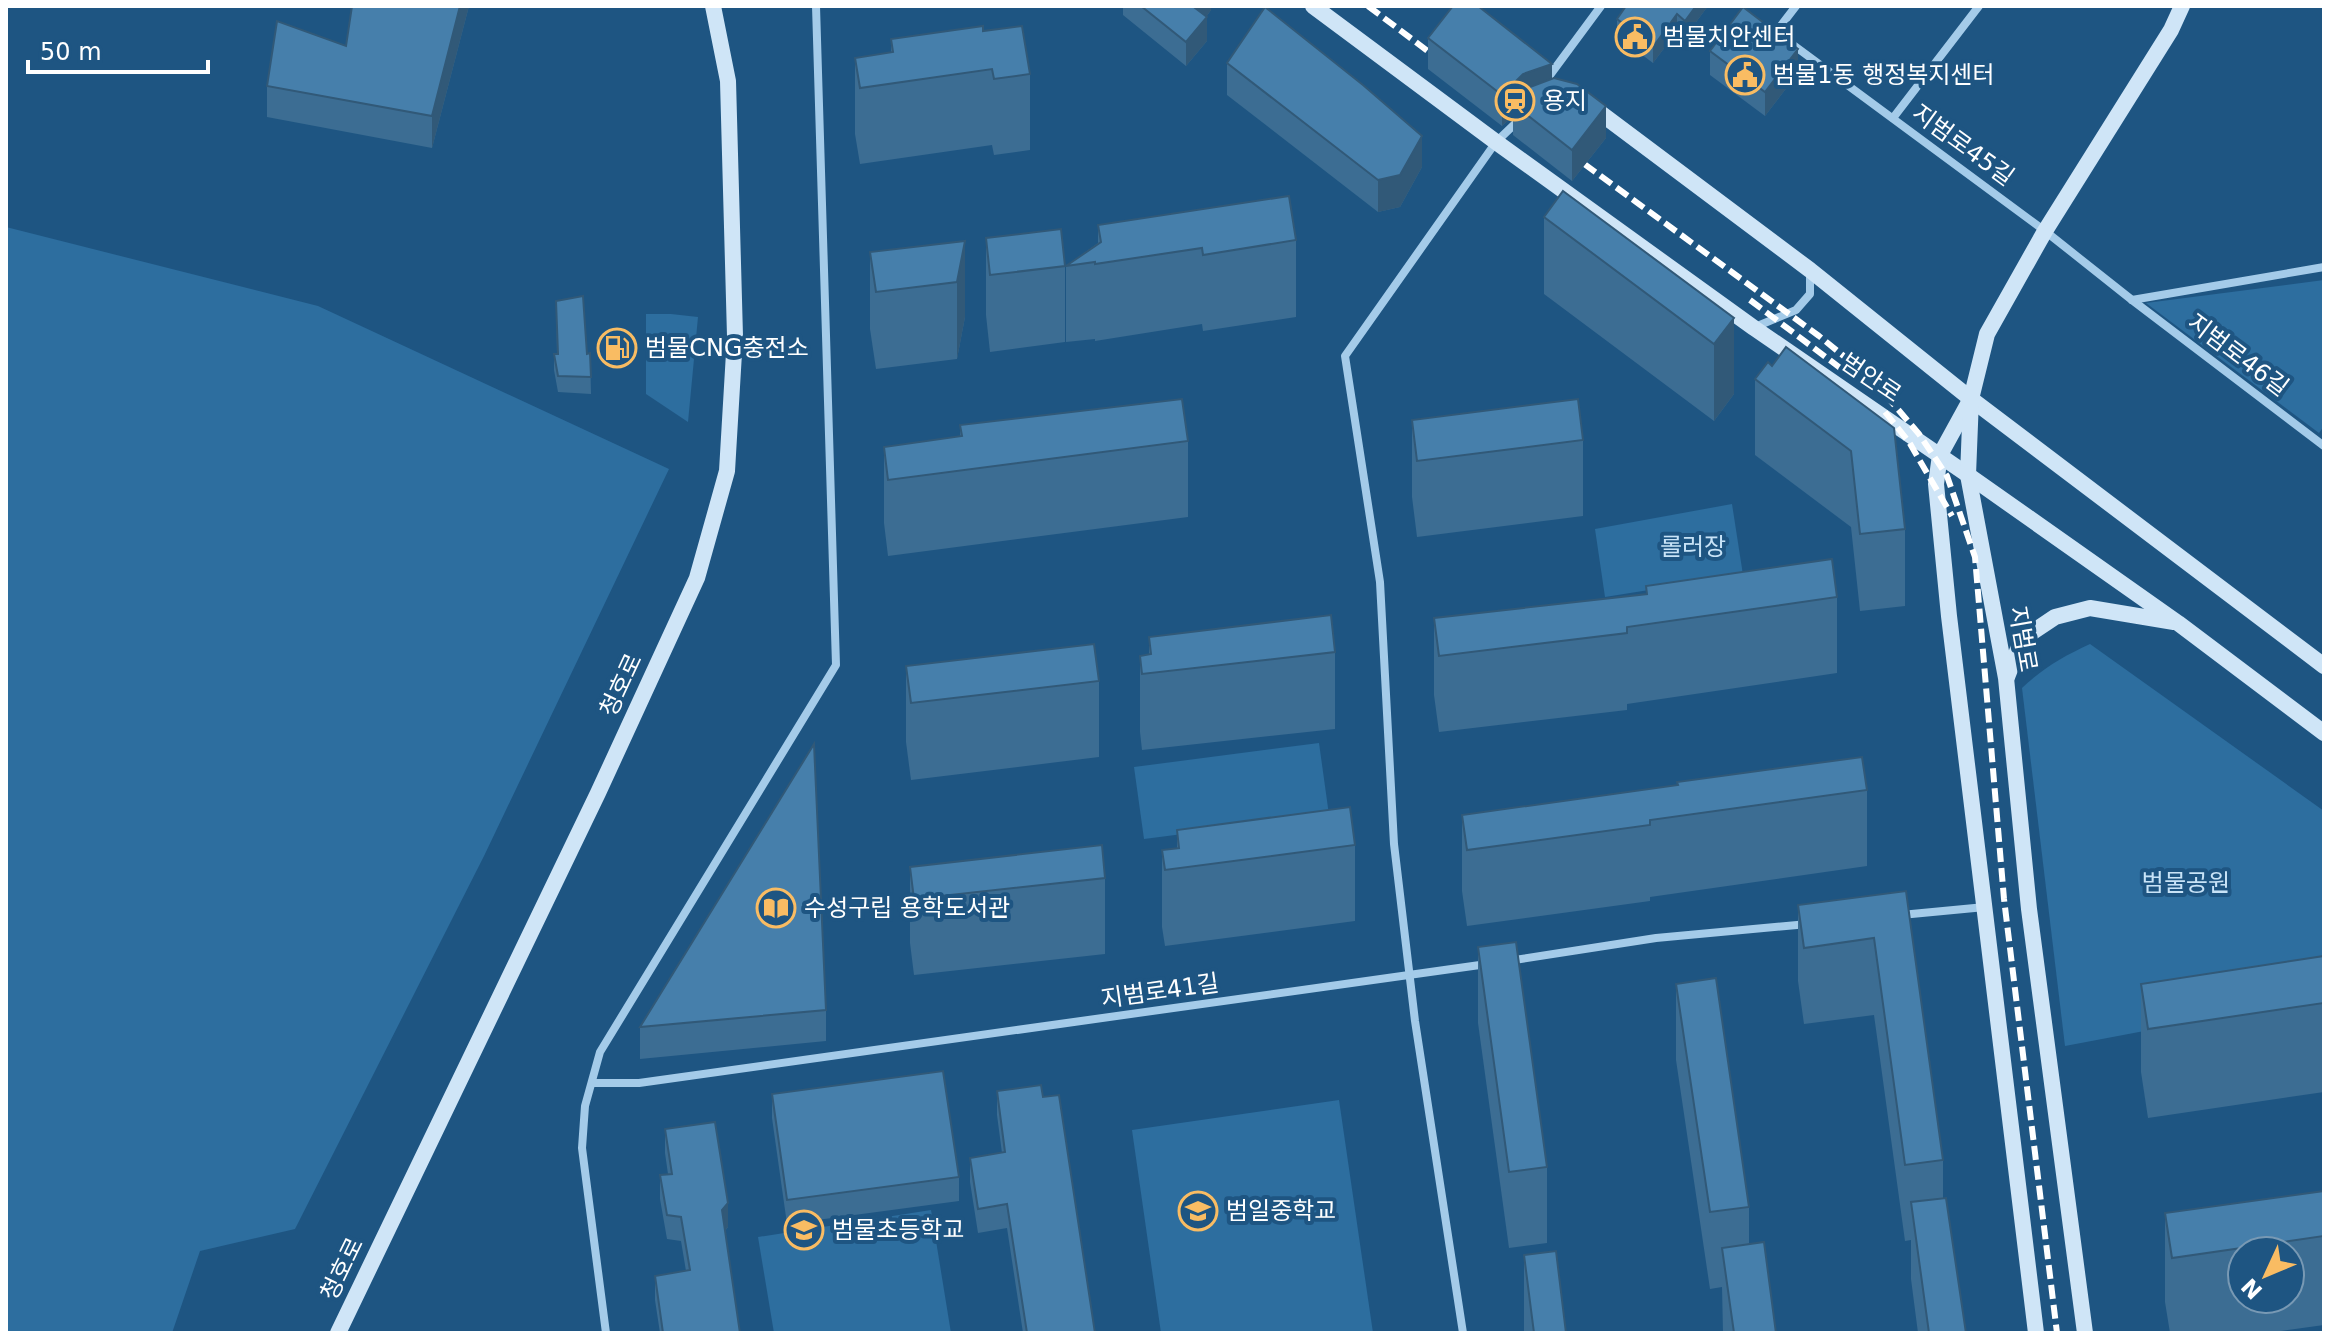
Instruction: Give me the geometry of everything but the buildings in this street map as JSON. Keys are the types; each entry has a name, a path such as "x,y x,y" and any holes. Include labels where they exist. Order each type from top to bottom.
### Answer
{"main road":[{"name":"청호로","path":"338,1333 598,793 690,593 727,471 735,336 728,81 713,6"},
{"name":"범안로","path":"1313,6 1754,328 2178,623 2324,733"},
{"name":"지범로","path":"2085,1333 2029,909 2006,678 1968,475 1971,399 1987,334 2045,231 2171,30 2182,6"},
{"path":"1561,86 1810,270 1971,399 2324,666"},
{"path":"1971,399 1940,455 1936,484 1947,601 2036,1333"},
{"path":"2006,678 2022,639 2055,617 2090,608 2178,623"}],"street":[{"path":"606,1333 582,1148 585,1106 600,1052 836,665 816,6"},
{"path":"1561,86 1601,6"},
{"path":"1776,32 1796,6"},
{"path":"1893,118 1979,6"},
{"name":"지범로45길","path":"1764,24 2045,231"},
{"path":"1463,1333 1415,1021 1394,844 1380,582 1345,356 1496,142 1526,112"},
{"name":"지범로46길","path":"2045,231 2132,300 2322,441"},
{"name":"지범로46길","path":"2132,300 2324,267"},
{"path":"1754,328 1796,310 1810,294 1810,270"},
{"path":"1891,916 1985,907"},
{"name":"지범로41길","path":"592,1083 639,1083 1410,976 1656,938 1813,923"}],"green space":[{"path":"6,227 318,306 669,469 484,856 295,1229 200,1251 172,1333 6,1333"},
{"path":"2324,280 2324,426 2319,433 2146,303"},
{"path":"646,314 698,317 688,422 646,394"},
{"name":"롤러장","path":"1732,504 1743,575 1605,597 1595,529"},
{"name":"범물공원","path":"2090,644 2324,811 2324,997 2065,1046 2022,688 2054,663"},
{"path":"1319,743 1329,815 1144,839 1134,767"},
{"path":"1339,1100 1373,1333 1161,1333 1132,1130"},
{"path":"931,1210 951,1333 774,1333 758,1237"}],"railway":[{"path":"1368,6 1445,64"},
{"path":"1568,152 1819,336 1872,379 1919,434 1947,476 1975,557 2004,899 2057,1333"},
{"path":"1750,300 1843,370"},
{"path":"1885,412 1909,442 1952,516"}],"place":[{"name":"범물치안센터","path":"1635,37"},
{"name":"범물1동 행정복지센터","path":"1745,75"},
{"name":"용지","path":"1515,101"},
{"name":"범물CNG충전소","path":"617,348"},
{"name":"수성구립 용학도서관","path":"776,908"},
{"name":"범일중학교","path":"1198,1211"},
{"name":"범물초등학교","path":"804,1230"}]}
